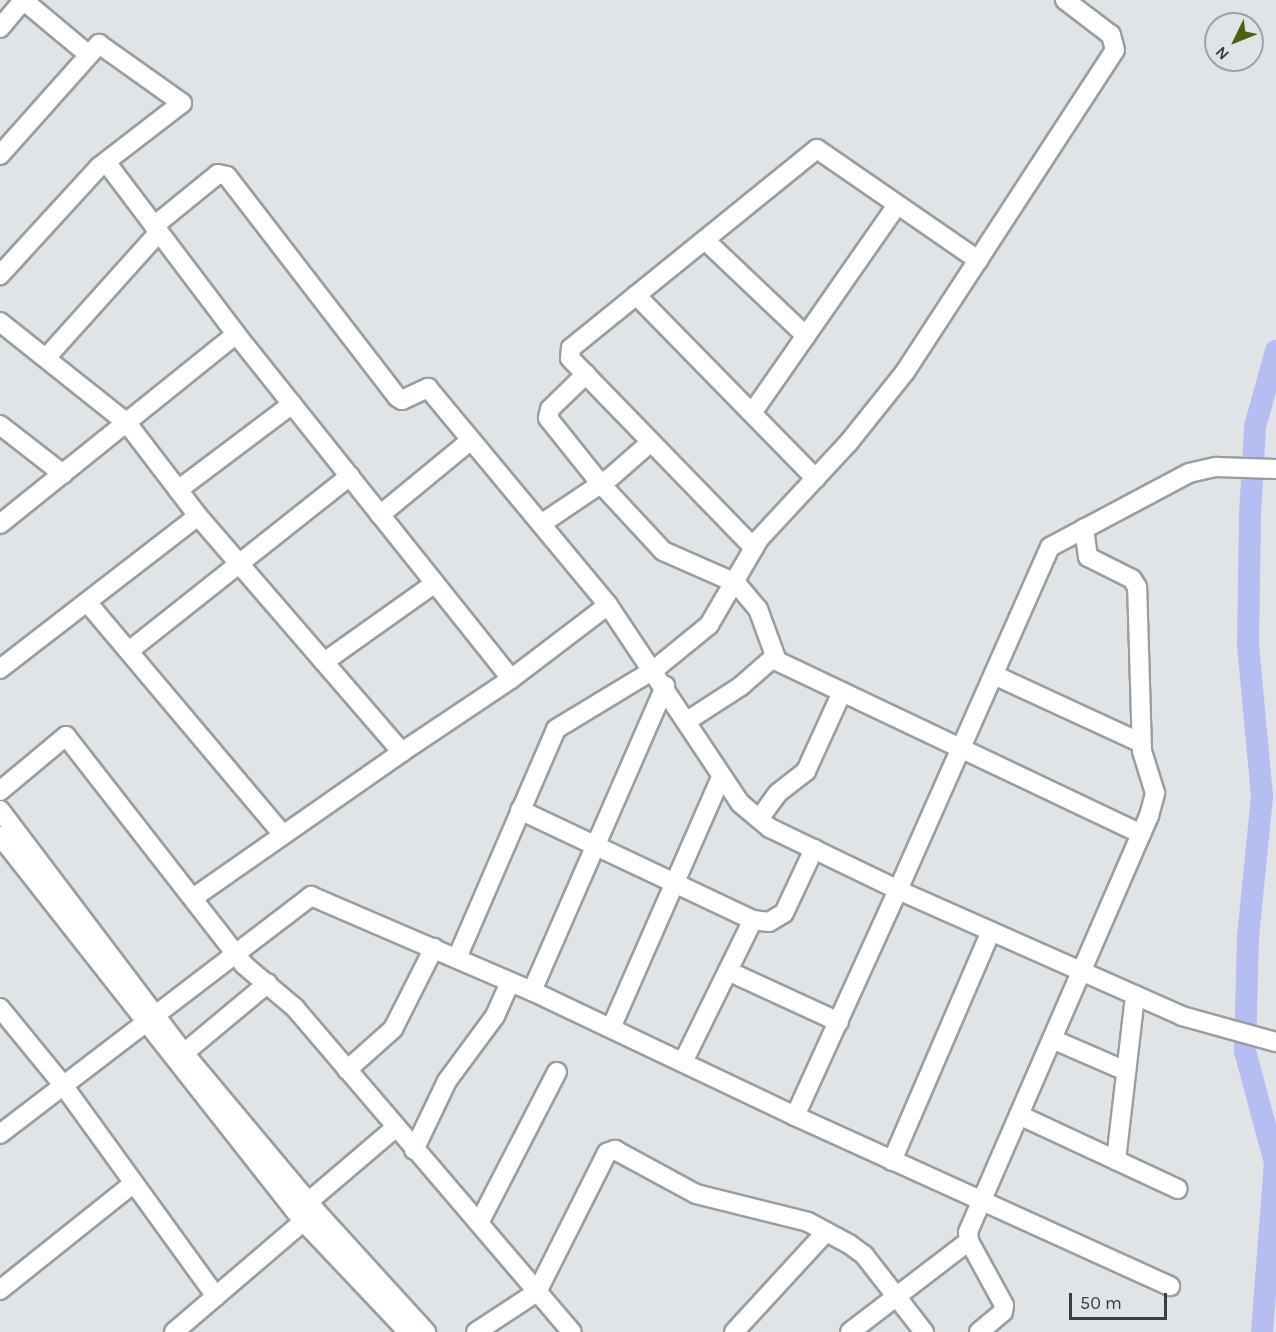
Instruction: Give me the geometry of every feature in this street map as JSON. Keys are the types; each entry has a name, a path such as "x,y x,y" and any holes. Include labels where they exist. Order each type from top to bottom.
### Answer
{"street":[{"path":"0,28 23,0 89,55"},
{"path":"457,958 556,729 655,669 709,625 765,531 816,479 905,372 1115,50 1111,35 1065,0"},
{"path":"0,155 101,44 182,103 106,162 0,275"},
{"path":"754,548 570,358 569,351 817,149 978,260"},
{"path":"106,162 236,334 511,679"},
{"path":"46,358 157,229 218,174 227,176 397,397 402,400 428,388 541,524 608,605 655,669 721,777 740,803 759,819 898,890 1135,995 1214,1027 1276,1042"},
{"path":"752,413 897,206"},
{"path":"706,241 806,336"},
{"path":"636,295 816,479"},
{"path":"0,322 127,423 198,516 402,752"},
{"path":"0,525 236,334"},
{"path":"586,374 547,414 600,483 669,556 735,583 758,609 774,657 842,692 1141,834"},
{"path":"178,490 292,404"},
{"path":"0,425 63,474"},
{"path":"380,515 471,440"},
{"path":"541,524 600,483 651,442"},
{"path":"795,1116 962,748 1050,547 1189,473 1216,466 1276,469"},
{"path":"129,651 238,562 350,476"},
{"path":"0,669 198,516"},
{"path":"979,1332 1003,1312 1004,1305 969,1241 968,1232 1141,834 1155,793 1141,743 1137,587 1132,579 1088,557 1084,528"},
{"path":"324,662 435,583"},
{"path":"87,602 283,836"},
{"path":"193,898 511,679 608,605"},
{"path":"687,721 741,686 774,657"},
{"path":"994,675 1141,743"},
{"path":"532,991 665,686"},
{"path":"759,819 778,793 806,771 842,692"},
{"path":"0,790 66,736 244,965 268,982 295,1008 395,1128 479,1222 572,1332"},
{"path":"611,1028 721,777"},
{"path":"0,810 149,1017 184,1053 309,1212 426,1332"},
{"path":"520,810 753,920 769,922 784,913 814,849"},
{"path":"0,836 408,1332"},
{"path":"0,1134 149,1017 311,896 532,991 892,1161 1170,1286"},
{"path":"683,1062 753,920"},
{"path":"892,1161 991,931"},
{"path":"347,1070 393,1029 434,948"},
{"path":"728,971 839,1022"},
{"path":"184,1053 268,982"},
{"path":"414,1150 447,1081 495,1016 510,982"},
{"path":"1116,1160 1135,995"},
{"path":"2,1013 63,1085 216,1296"},
{"path":"1052,1039 1126,1071"},
{"path":"479,1222 557,1072"},
{"path":"1019,1115 1178,1189"},
{"path":"174,1332 309,1212 395,1128"},
{"path":"476,1332 537,1292 610,1151 726,1204 808,1222 826,1232 864,1255 924,1332"},
{"path":"0,1290 134,1183"},
{"path":"734,1332 826,1232"},
{"path":"861,1328 894,1294 942,1264 969,1241"}],"waterway":[{"path":"1262,1332 1275,1163 1245,1051 1248,937 1262,796 1248,644 1250,515 1255,427 1276,351"}]}
